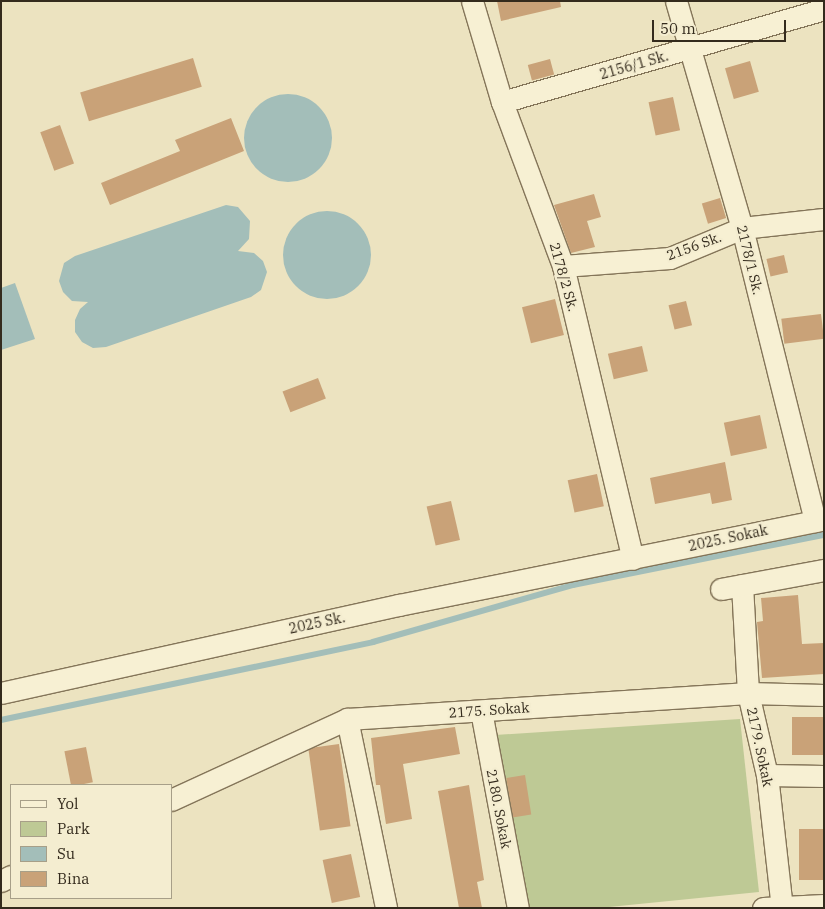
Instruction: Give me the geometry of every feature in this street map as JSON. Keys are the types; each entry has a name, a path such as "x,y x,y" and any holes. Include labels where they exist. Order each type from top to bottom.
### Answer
{"street":[{"name":"2178/2 Sk.","path":"472,1 502,102 563,266 633,559"},
{"name":"2178/1 Sk.","path":"676,1 742,228 819,520"},
{"name":"2156/1 Sk.","path":"502,102 824,9"},
{"name":"2156 Sk.","path":"563,266 670,258 742,228 824,220"},
{"name":"2025. Sokak","path":"633,559 819,520"},
{"name":"2025 Sk.","path":"1,693 389,607 633,559"},
{"path":"721,590 824,570"},
{"name":"2179. Sokak","path":"742,586 748,693 767,775 776,907"},
{"name":"2175. Sokak","path":"172,800 347,720 748,693 824,695"},
{"name":"2180. Sokak","path":"481,711 518,908"},
{"path":"347,720 386,908"},
{"path":"767,775 824,776"},
{"path":"776,907 824,905"}],"green space":[{"path":"740,719 759,892 599,908 522,908 495,735"}],"water":[{"path":"288,94 305,97 319,107 329,121 332,138 329,155 319,169 305,179 288,182 271,179 257,169 247,155 244,138 247,121 257,107 271,97"},
{"path":"226,205 238,207 250,221 249,239 238,251 254,253 263,261 267,272 261,290 251,297 106,347 93,348 82,342 75,332 75,320 80,309 88,302 72,301 63,292 59,281 64,263 75,256"},
{"path":"327,211 344,214 358,224 368,238 371,255 368,272 358,286 344,296 327,299 310,296 296,286 286,272 283,255 286,238 296,224 310,214"},
{"path":"15,283 35,339 1,350 1,288"}],"building":[{"path":"497,1 560,1 561,7 501,21"},
{"path":"193,58 202,87 89,121 80,92"},
{"path":"550,59 554,74 532,80 528,65"},
{"path":"750,61 759,92 734,99 725,68"},
{"path":"673,97 680,130 656,135 649,102"},
{"path":"231,118 244,151 110,205 101,183 180,151 175,140"},
{"path":"60,125 74,164 54,171 40,132"},
{"path":"594,194 601,217 587,221 595,247 571,253 554,205"},
{"path":"720,198 726,218 708,224 702,204"},
{"path":"784,255 788,273 771,277 766,259"},
{"path":"555,299 564,335 531,343 522,307"},
{"path":"686,301 692,325 675,330 669,305"},
{"path":"821,314 824,339 784,344 781,319"},
{"path":"642,346 648,371 614,379 608,354"},
{"path":"318,378 326,399 290,412 283,392"},
{"path":"760,415 767,448 731,456 724,423"},
{"path":"725,462 732,500 712,504 710,493 655,504 650,478"},
{"path":"597,474 604,506 575,513 568,480"},
{"path":"451,501 460,540 436,546 427,507"},
{"path":"798,595 802,644 824,643 824,674 762,678 757,622 763,621 761,598"},
{"path":"792,717 824,717 824,755 792,755"},
{"path":"455,727 460,754 403,764 412,819 386,824 380,785 376,785 371,738"},
{"path":"339,744 351,826 320,831 308,748"},
{"path":"86,747 93,782 71,784 64,751"},
{"path":"525,775 531,815 512,817 506,778"},
{"path":"469,785 484,880 477,882 482,908 459,908 438,791"},
{"path":"799,829 824,829 824,880 799,880"},
{"path":"351,854 360,897 332,903 323,860"}],"waterway":[{"path":"1,720 373,642 573,585 824,535"}]}
